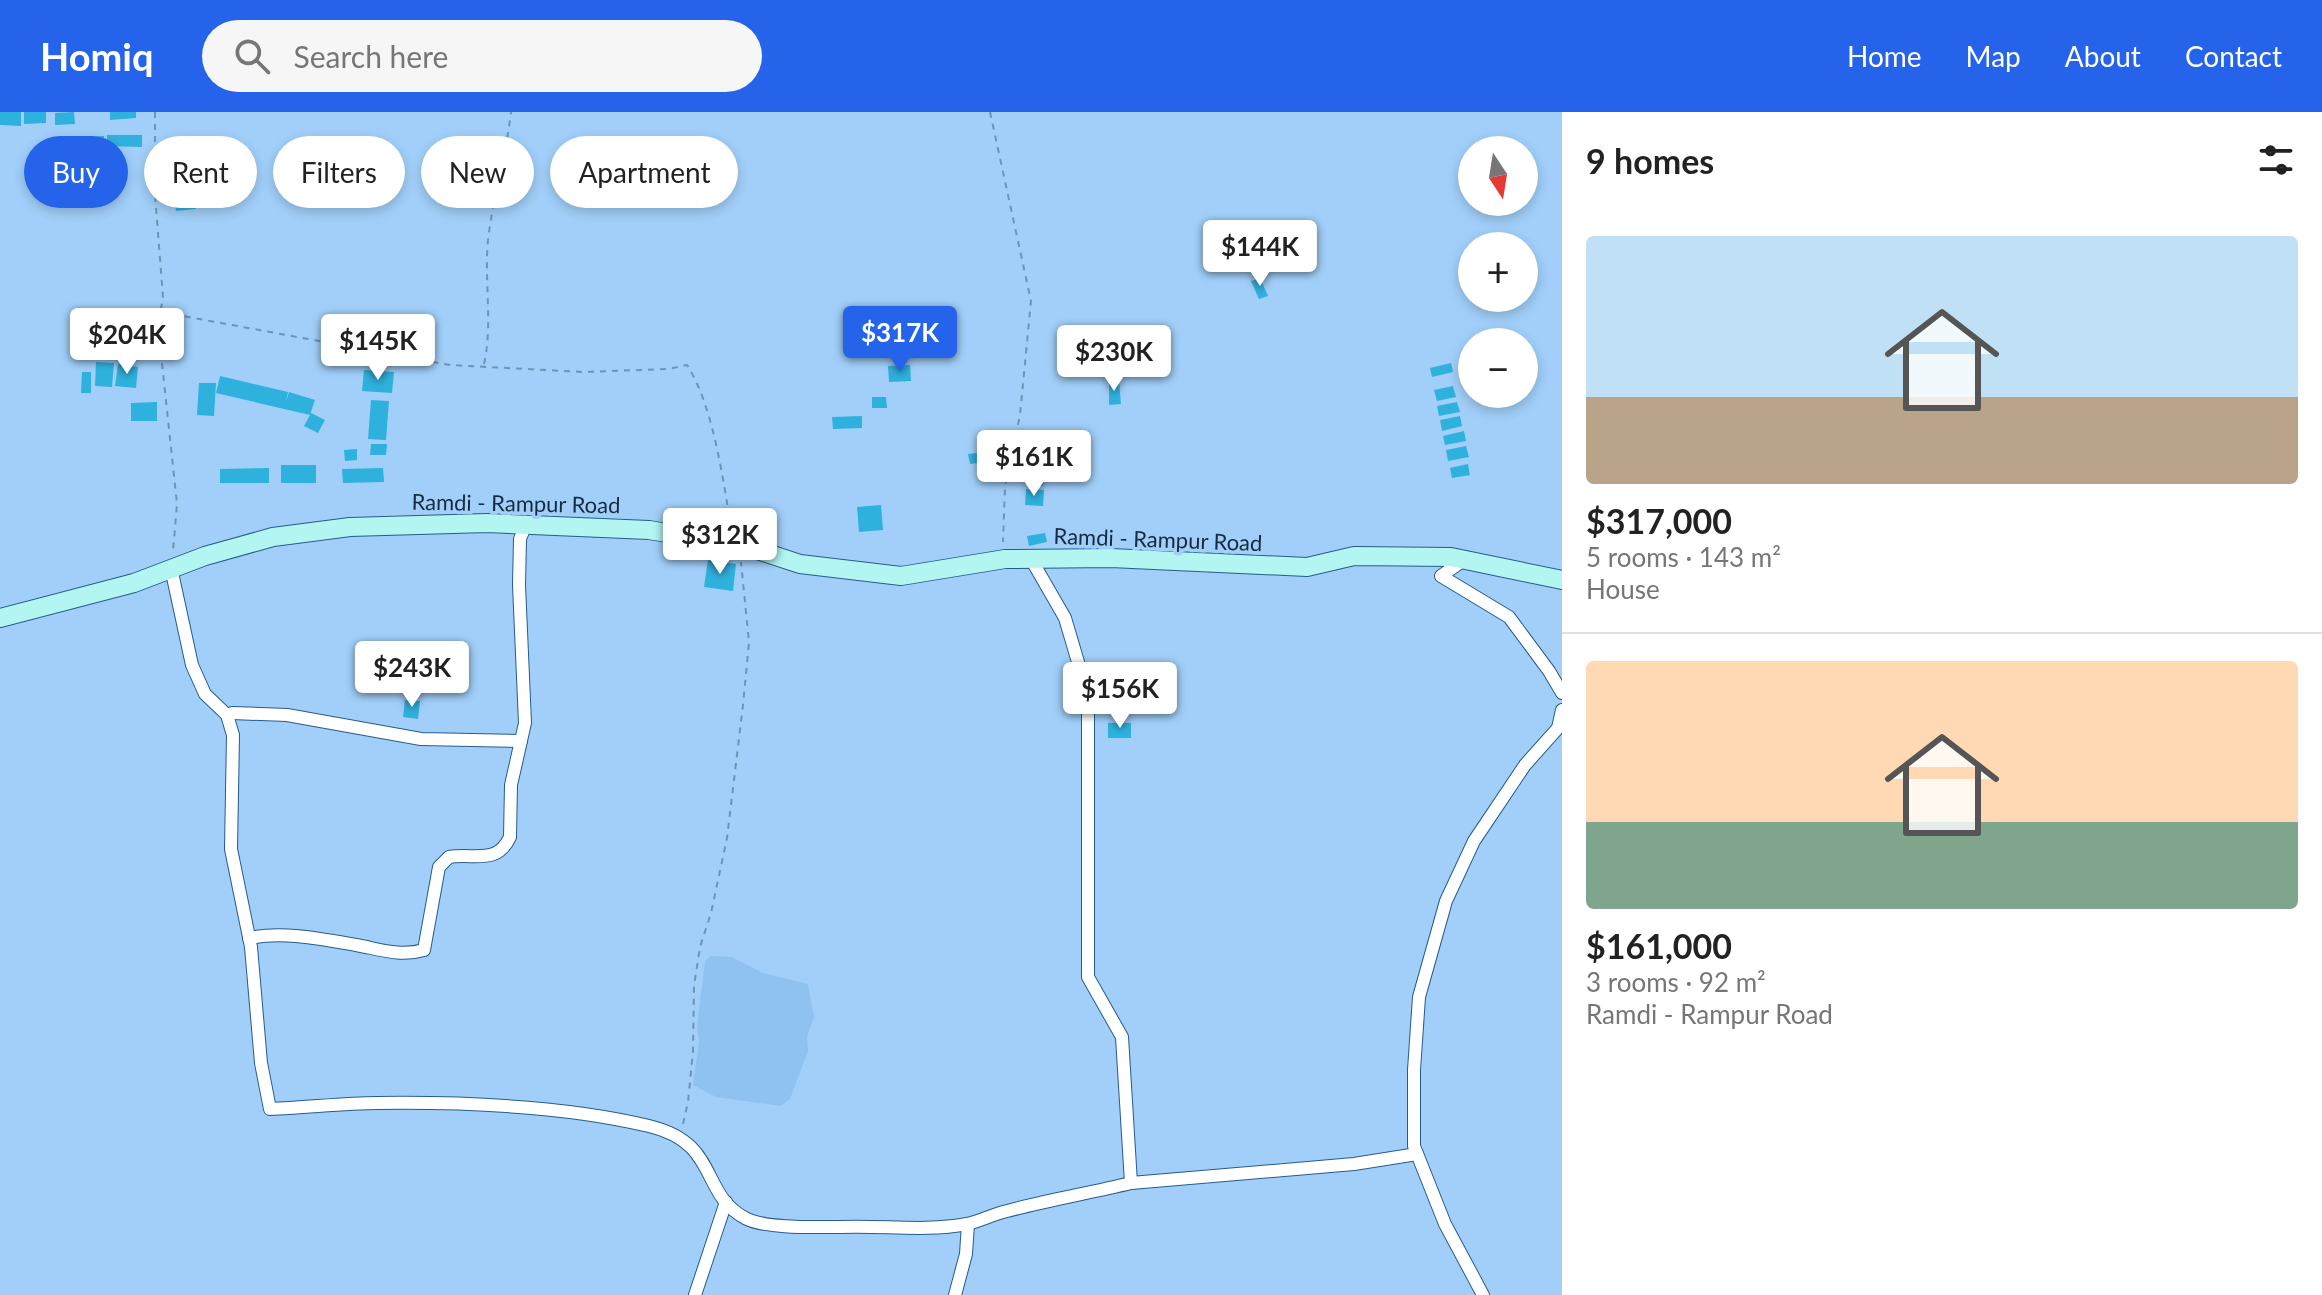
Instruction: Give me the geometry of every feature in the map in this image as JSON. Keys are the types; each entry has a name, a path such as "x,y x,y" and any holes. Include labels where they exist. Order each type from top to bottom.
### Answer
{"main road":[{"name":"Ramdi - Rampur Road","path":"0,618 134,583 205,556 273,537 350,527 526,524 649,530 740,545 800,564 901,576 1005,559 1111,558 1307,567 1354,556 1465,559 1562,580"}],"street":[{"path":"249,938 267,934 404,954 424,950 439,867 449,857 499,854 510,837 511,785 525,723 519,585 520,539 526,524"},
{"path":"1031,559 1065,618 1088,713 1088,977 1122,1037 1131,1183"},
{"path":"1465,559 1441,576 1509,617 1562,693"},
{"path":"171,568 192,665 205,694 227,715 233,735 231,849 249,938 261,1063 270,1109 377,1103 470,1104 587,1116 648,1126 679,1135 704,1161 726,1202 748,1220 909,1230 968,1224 1007,1211 1131,1183 1354,1164 1417,1154"},
{"path":"1483,1295 1445,1224 1414,1146 1414,1070 1419,997 1446,901 1474,841 1525,765 1558,728 1562,710"},
{"path":"232,713 287,715 421,739 521,741"},
{"path":"695,1295 726,1202"},
{"path":"955,1295 966,1254 968,1224"}],"path":[{"path":"155,112 155,195 163,297 162,377 177,504 171,568"},
{"path":"483,365 489,298 488,244 494,199 508,147 511,112"},
{"path":"990,112 1031,301 1022,404 1005,486 1005,559"},
{"path":"161,312 450,365 605,372 687,365 700,387 740,545 749,642 727,838 711,913 700,947 694,986 688,1102 679,1135"}],"shaded area":[{"path":"710,956 732,957 763,973 808,984 814,1017 807,1037 808,1051 790,1099 781,1106 716,1097 693,1085 705,962"}],"building":[{"path":"0,112 21,112 21,126 0,125"},
{"path":"24,112 46,112 46,123 24,124"},
{"path":"74,112 75,124 55,125 55,113"},
{"path":"110,112 136,112 136,118 110,120"},
{"path":"142,135 142,147 128,147 128,136 107,136"},
{"path":"176,208 196,208 196,209 176,211"},
{"path":"1260,278 1268,296 1259,299 1251,281"},
{"path":"96,362 114,363 112,387 95,386"},
{"path":"1451,363 1453,372 1432,377 1430,368"},
{"path":"118,364 138,367 136,388 115,386"},
{"path":"910,365 911,381 889,382 888,366"},
{"path":"364,370 394,372 392,393 362,391"},
{"path":"82,372 91,372 91,393 81,393"},
{"path":"220,376 288,392 286,402 289,392 315,400 310,415 216,393"},
{"path":"1109,381 1119,381 1121,404 1109,405"},
{"path":"199,383 216,383 214,416 197,415"},
{"path":"1453,386 1456,397 1437,401 1434,390"},
{"path":"872,397 886,397 887,408 872,408"},
{"path":"371,400 389,401 386,440 368,439"},
{"path":"157,402 157,421 131,421 131,403"},
{"path":"1457,402 1460,412 1439,416 1437,406"},
{"path":"311,413 325,420 318,433 304,426"},
{"path":"862,416 862,428 833,429 832,417"},
{"path":"1460,416 1462,426 1442,431 1440,420"},
{"path":"1464,431 1466,441 1445,445 1443,436"},
{"path":"371,444 387,444 386,455 370,455"},
{"path":"1466,446 1469,457 1448,461 1446,450"},
{"path":"357,449 357,460 345,461 344,450"},
{"path":"983,452 984,462 970,464 968,454"},
{"path":"1468,464 1470,475 1452,478 1450,468"},
{"path":"281,465 316,465 316,483 281,483"},
{"path":"1035,466 1046,468 1043,486 1032,484"},
{"path":"269,468 269,483 220,483 220,469"},
{"path":"383,468 384,482 343,483 342,469"},
{"path":"1026,489 1044,490 1043,506 1025,505"},
{"path":"881,505 883,530 859,532 857,507"},
{"path":"1045,533 1047,542 1029,546 1027,536"},
{"path":"708,560 736,564 733,591 704,587"},
{"path":"405,700 420,701 418,719 403,717"},
{"path":"1108,723 1131,723 1131,738 1108,738"}]}
